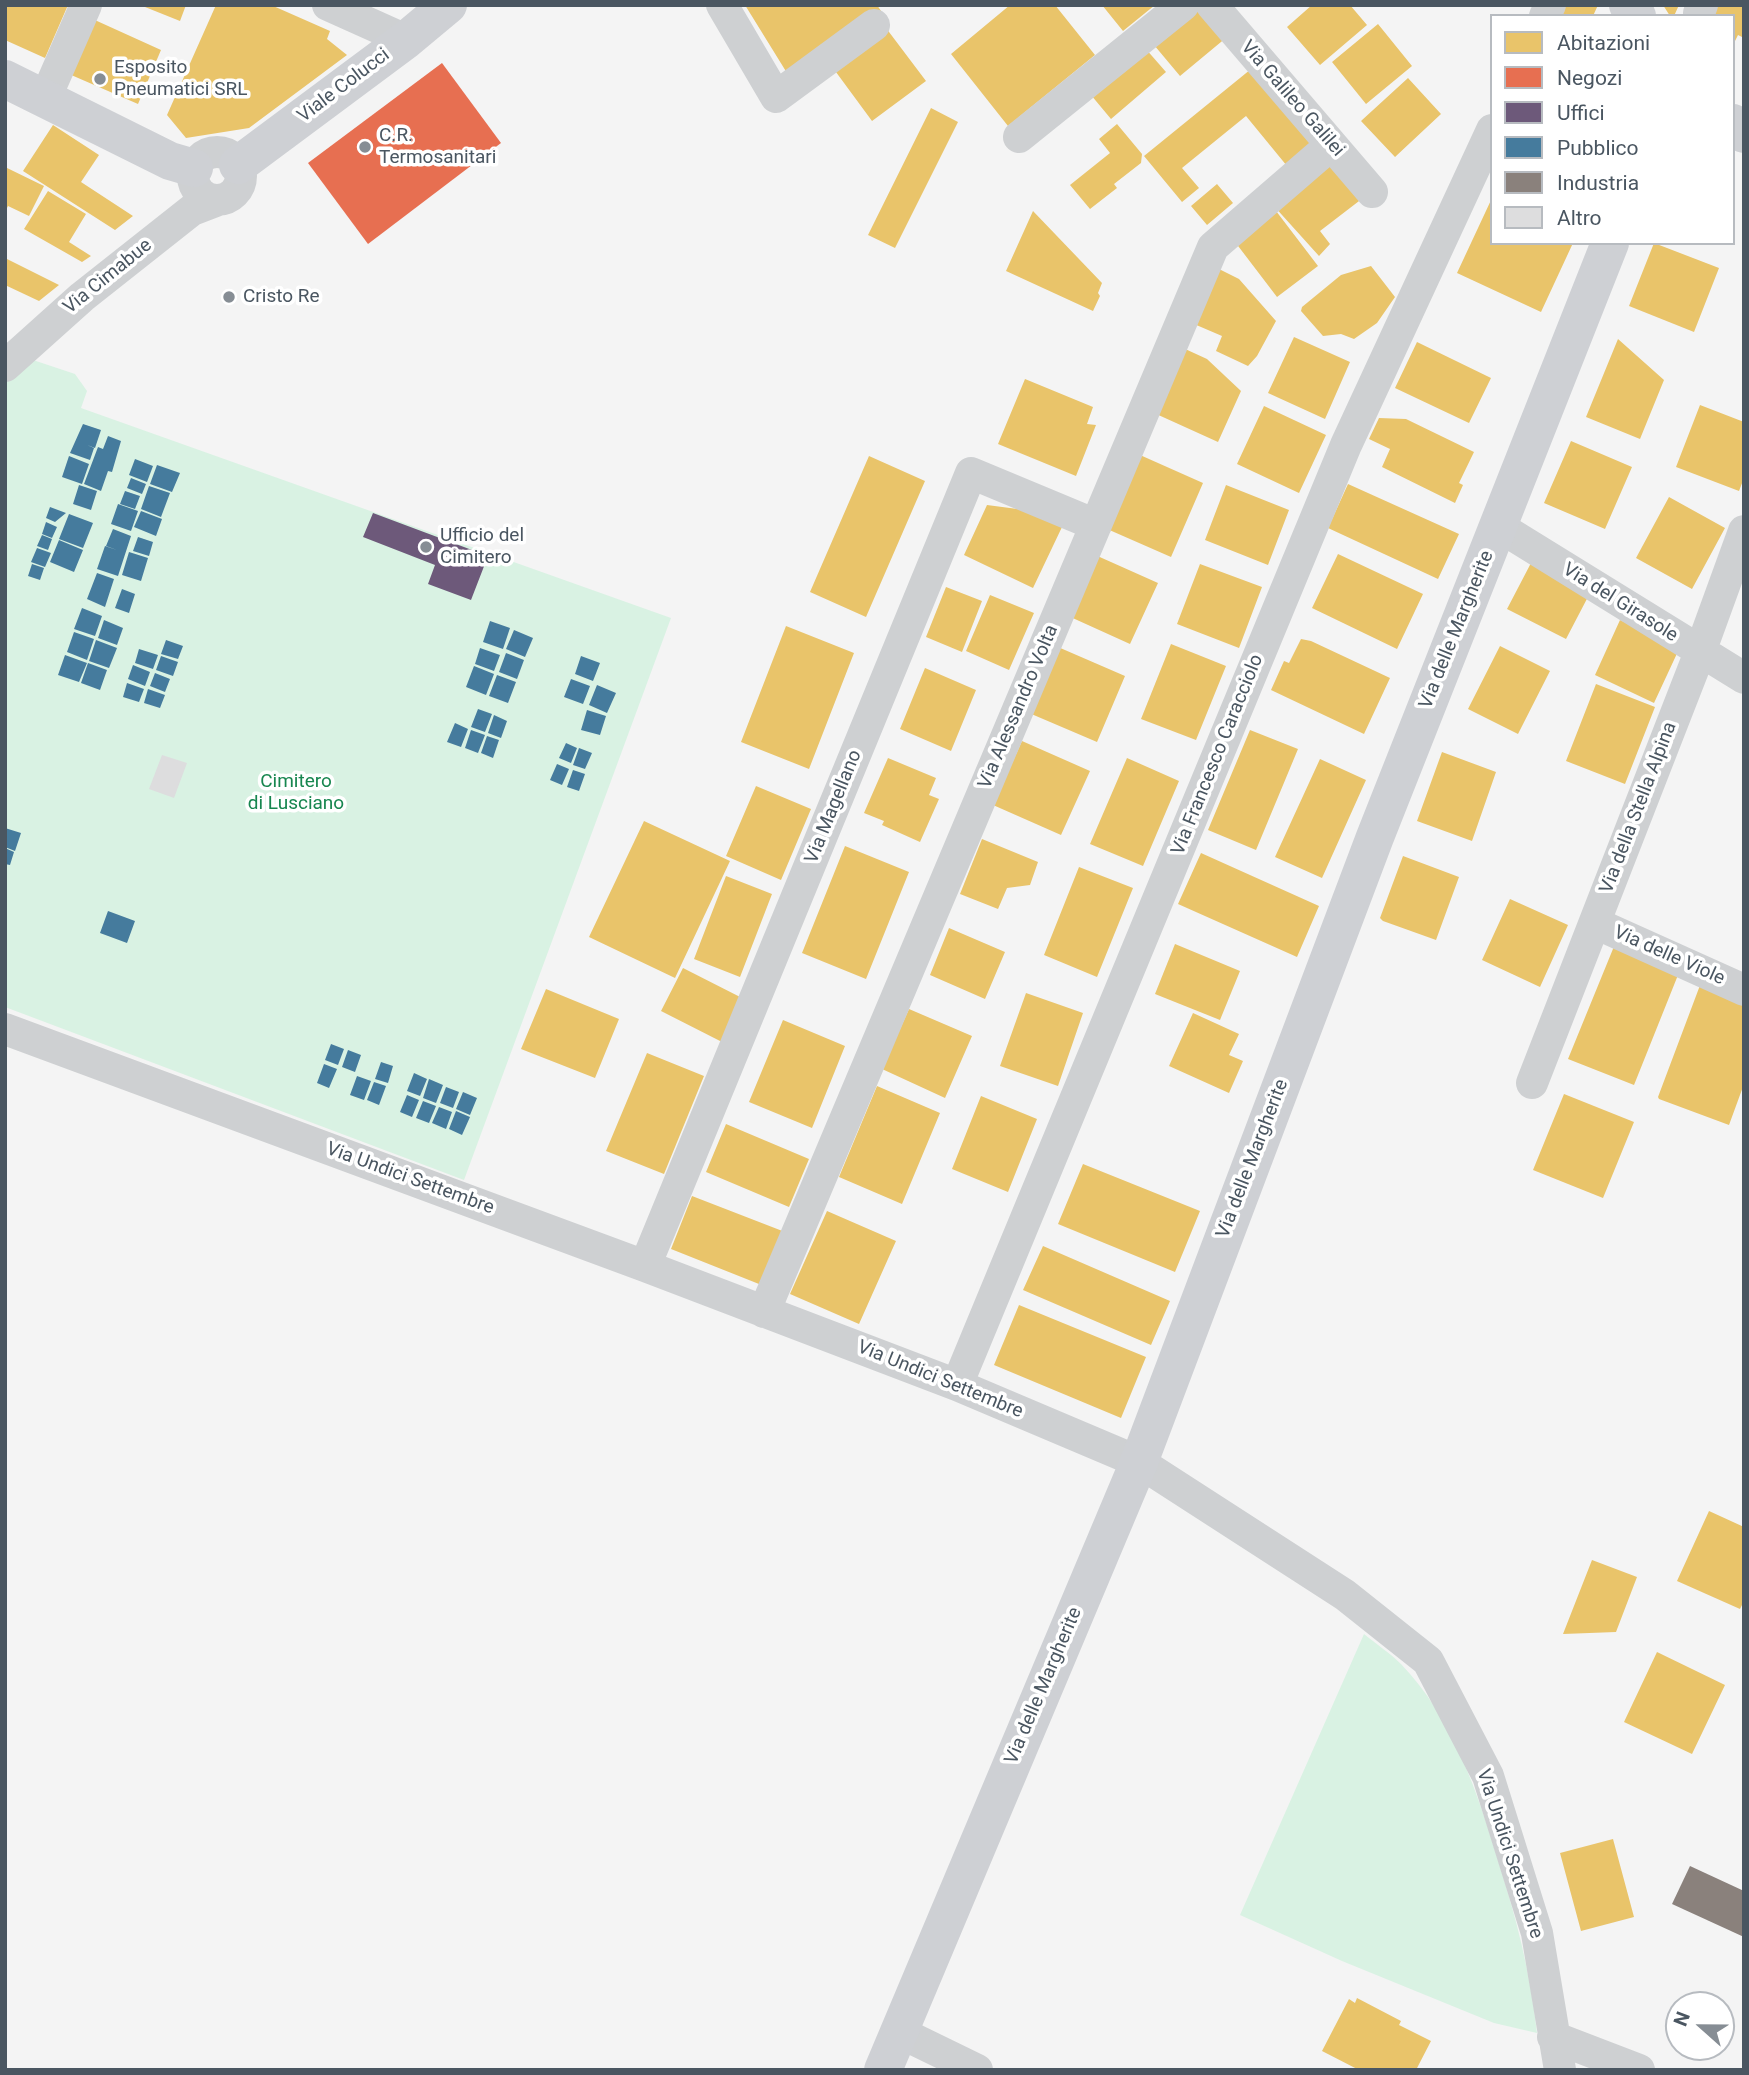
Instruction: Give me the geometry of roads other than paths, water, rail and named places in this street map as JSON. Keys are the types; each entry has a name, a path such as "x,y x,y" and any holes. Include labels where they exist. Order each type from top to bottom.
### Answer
{"street":[{"path":"46,99 86,5"},
{"path":"328,5 406,40"},
{"name":"Viale Colucci","path":"238,165 406,40 448,5"},
{"path":"722,5 776,97 874,25"},
{"path":"1018,137 1183,5"},
{"name":"Via Galileo Galilei","path":"1212,5 1372,192"},
{"path":"5,79 170,161 194,168"},
{"name":"Via Francesco Caracciolo","path":"957,1385 1346,445 1490,134"},
{"name":"Via Alessandro Volta","path":"764,1312 1213,247 1331,145"},
{"path":"220,152 234,159 238,165 241,173 237,188 230,196 218,200 210,199 198,190 194,183 194,168 204,156 220,152"},
{"name":"Via Cimabue","path":"5,366 82,297 192,210 218,200"},
{"name":"Via delle Margherite","path":"883,2070 1139,1462 1375,837 1609,245"},
{"name":"Via Magellano","path":"645,1266 971,473 1096,525"},
{"name":"Via del Girasole","path":"1498,526 1744,678"},
{"name":"Via della Stella Alpina","path":"1532,1083 1700,652 1744,531"},
{"name":"Via delle Viole","path":"1595,923 1744,990"},
{"name":"Via Undici Settembre","path":"5,1029 645,1266 957,1385 1139,1462 1345,1595 1428,1661 1488,1776 1537,1933 1560,2070"},
{"path":"899,2032 977,2070"},
{"path":"1553,2037 1639,2070"}],"place":[{"name":"Esposito Pneumatici SRL","path":"100,79"},
{"name":"C.R. Termosanitari","path":"365,147"},
{"name":"Cristo Re","path":"229,297"},
{"name":"Ufficio del Cimitero","path":"426,547"}],"park label":[{"name":"Cimitero di Lusciano","path":"296,793"}]}
